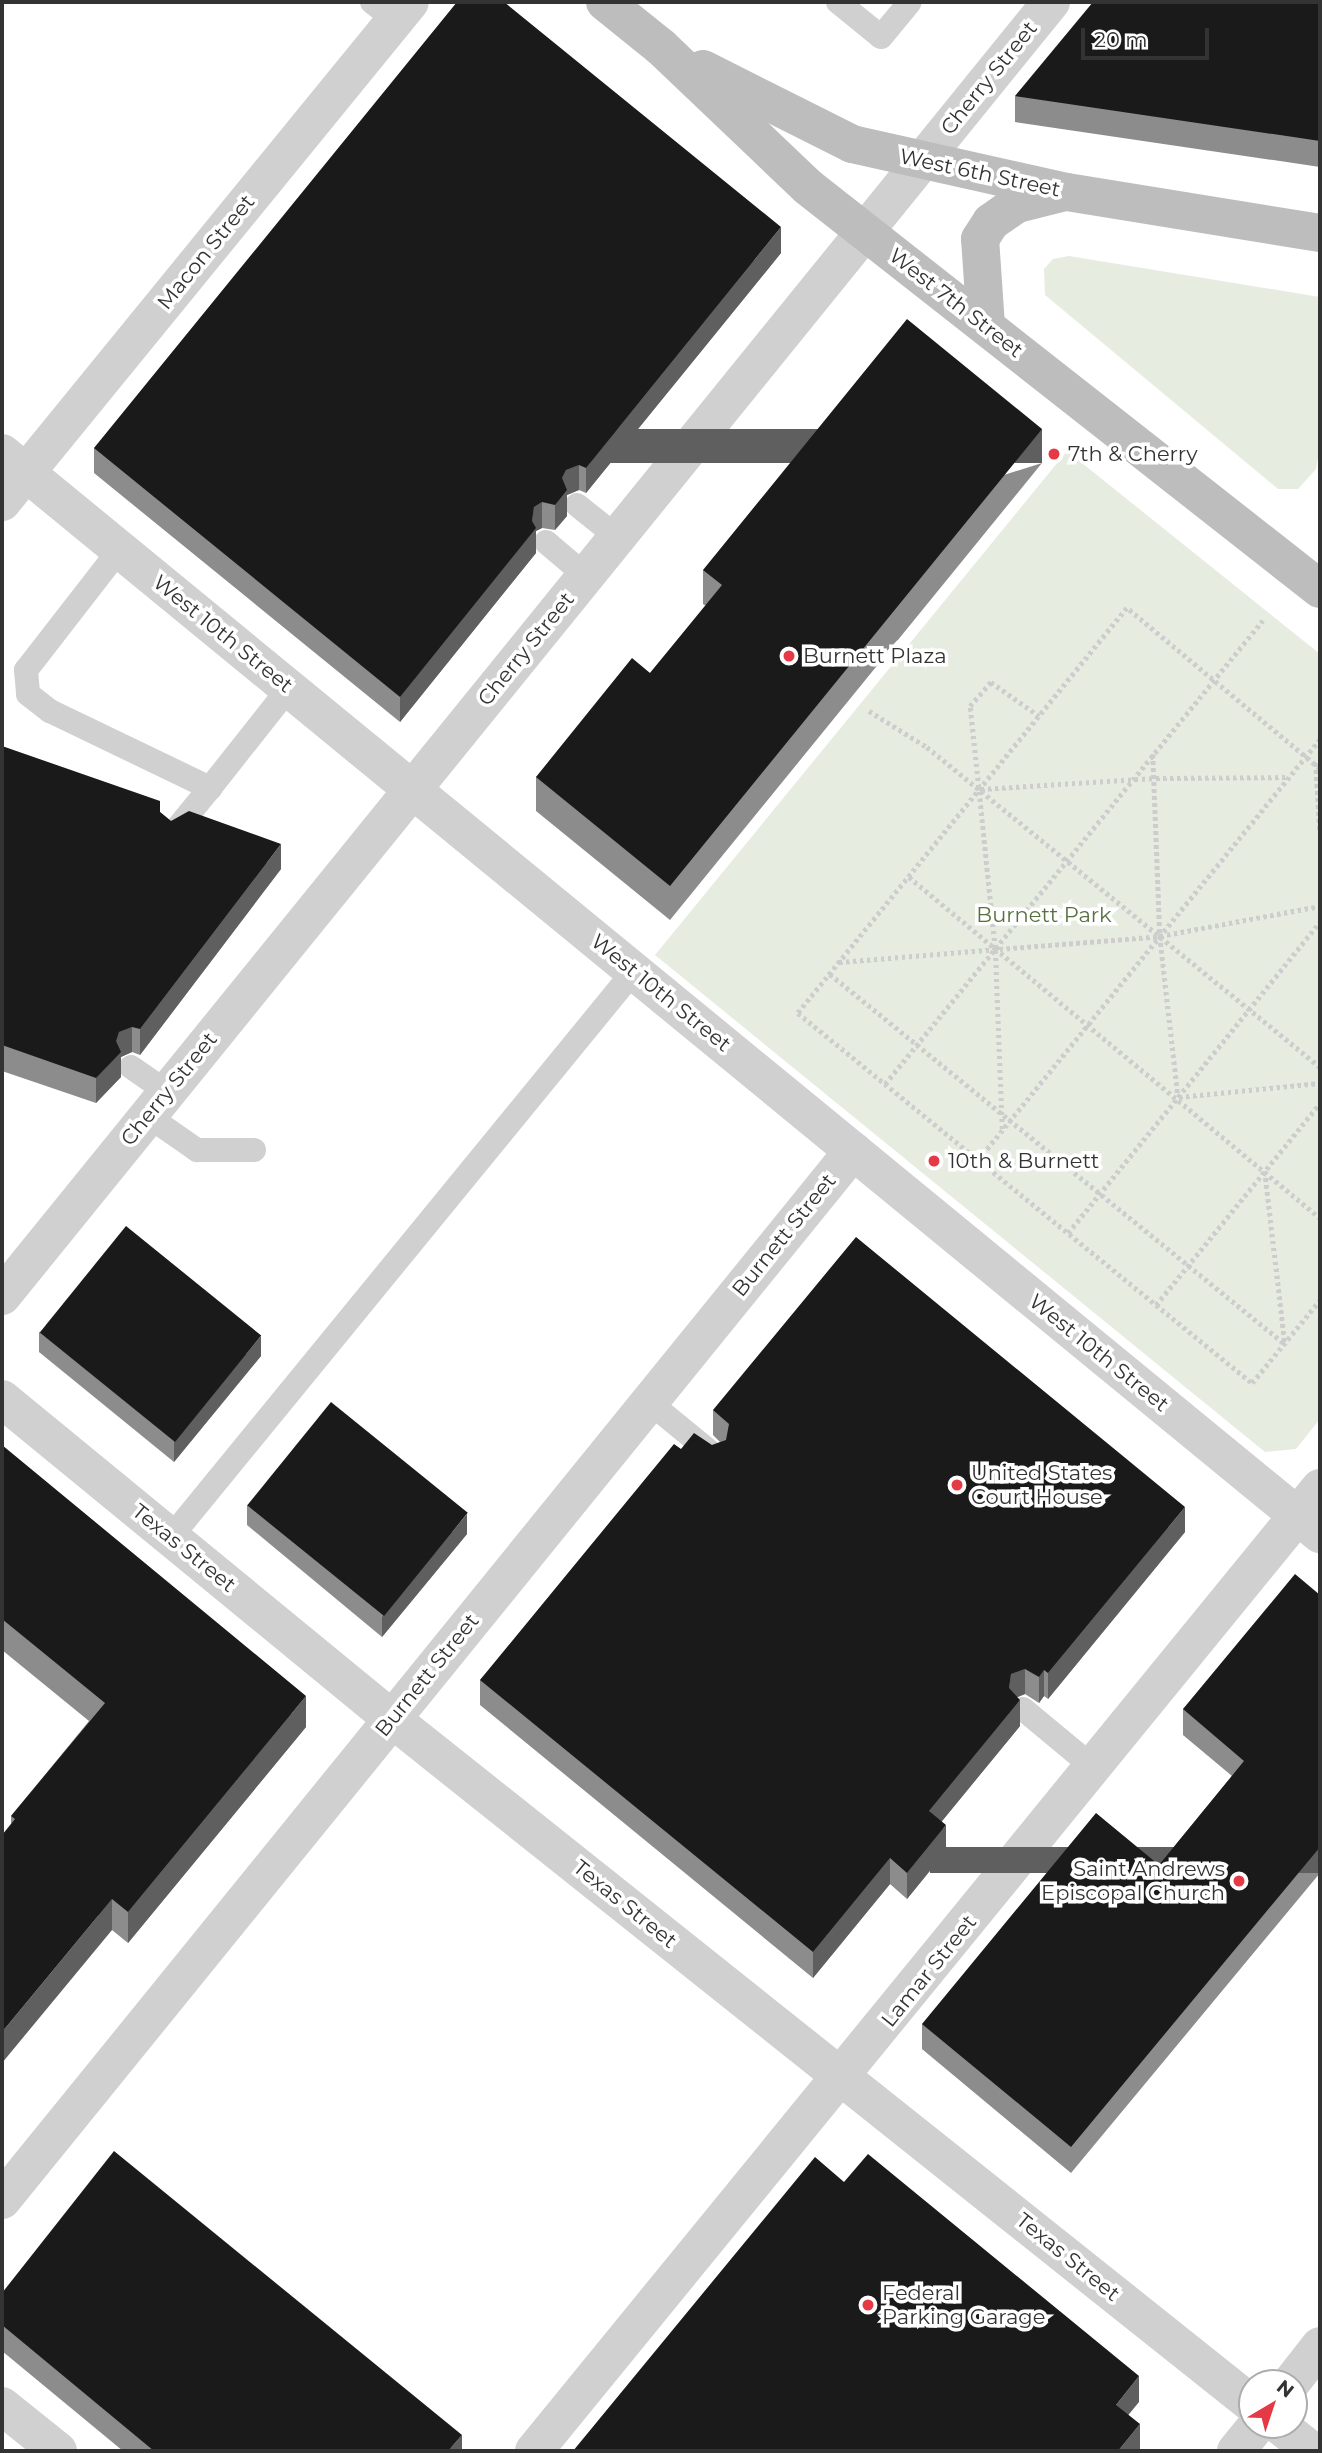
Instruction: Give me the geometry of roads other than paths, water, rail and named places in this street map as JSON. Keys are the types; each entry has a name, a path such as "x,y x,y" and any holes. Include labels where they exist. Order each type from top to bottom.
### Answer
{"main road":[{"name":"West 7th Street","path":"605,2 661,47 808,187 1318,582"},
{"name":"West 6th Street","path":"661,47 852,145 1067,192 1320,233"},
{"path":"986,326 980,239 990,222 1017,204 1067,192"}],"street":[{"name":"Cherry Street","path":"2,1296 1051,2"},
{"name":"Macon Street","path":"2,502 14,463 392,8"},
{"name":"West 10th Street","path":"14,463 853,1151 1313,1513"},
{"name":"Burnett Street","path":"2,2200 853,1151"},
{"name":"Texas Street","path":"2,1399 392,1719 1238,2393"},
{"name":"Lamar Street","path":"534,2451 843,2078 1094,1768 1313,1513"},
{"path":"1302,2369 1320,2346"},
{"path":"2,2406 58,2451"},
{"path":"1297,2439 1312,2451"}],"lane":[{"path":"838,2 881,37 910,2"},
{"path":"577,505 617,537"},
{"path":"545,542 586,576"},
{"path":"120,549 26,670 28,694 50,711 210,788"},
{"path":"174,832 289,688"},
{"path":"171,1537 634,971"},
{"path":"131,1067 157,1104 197,1150 254,1150"},
{"path":"649,1402 715,1456"},
{"path":"1023,1709 1094,1768"}],"place":[{"name":"7th & Cherry","path":"1054,454"},
{"name":"Burnett Plaza","path":"789,656"},
{"name":"10th & Burnett","path":"934,1161"},
{"name":"United States Court House","path":"957,1485"},
{"name":"Saint Andrews Episcopal Church","path":"1239,1881"},
{"name":"Federal Parking Garage","path":"868,2305"}],"park label":[{"name":"Burnett Park","path":"1044,915"}]}
